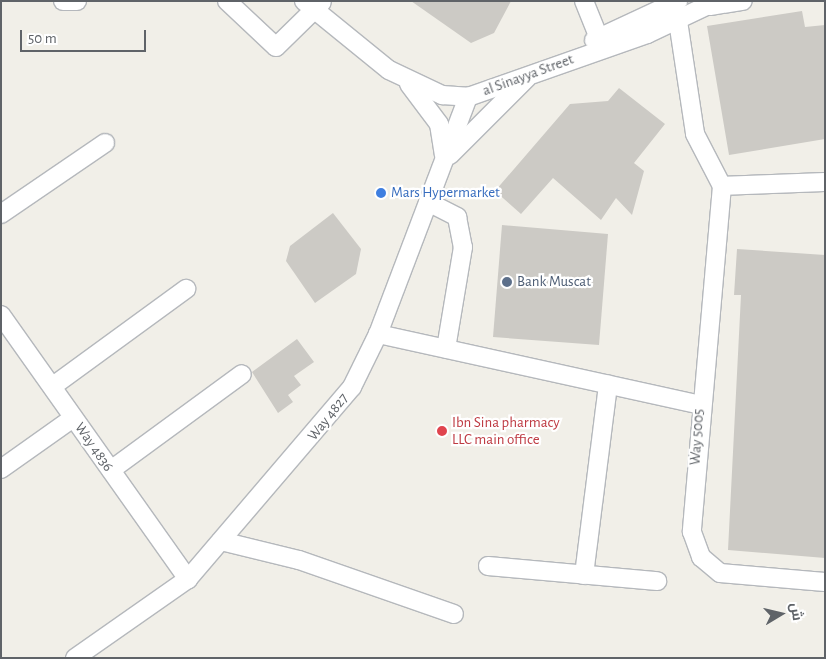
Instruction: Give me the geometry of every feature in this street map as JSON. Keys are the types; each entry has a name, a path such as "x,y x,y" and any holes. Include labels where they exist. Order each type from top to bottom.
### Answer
{"street":[{"path":"63,1 77,1"},
{"path":"227,1 276,47 314,4 404,78 439,124 444,161"},
{"path":"584,1 599,38"},
{"name":"al Sinayya Street","path":"468,97 678,1"},
{"name":"al Sinayya Street","path":"468,97 678,21 714,4 743,1"},
{"path":"678,21 695,134 722,186 825,182"},
{"path":"444,161 532,73"},
{"path":"404,78 442,95 468,97"},
{"name":"Way 4827","path":"75,658 188,579 352,387 378,334 468,97"},
{"path":"1,214 105,143"},
{"name":"Way 5005","path":"722,186 700,405 692,532 702,557 720,573 825,582"},
{"path":"428,202 457,216 463,247 446,349"},
{"path":"53,386 186,289"},
{"name":"Way 4836","path":"1,316 53,386 188,579"},
{"path":"378,334 700,405"},
{"path":"111,470 242,374"},
{"path":"584,575 608,385"},
{"path":"1,470 74,418"},
{"path":"222,541 299,560 454,614"},
{"path":"488,566 657,581"}],"building":[{"path":"411,1 511,1 494,33 471,43"},
{"path":"802,11 805,27 825,25 825,139 729,155 707,26"},
{"path":"619,88 665,124 634,163 644,171 632,215 616,198 601,220 553,178 521,214 495,191 570,104 608,101"},
{"path":"333,213 361,249 356,274 315,303 286,261 290,246"},
{"path":"502,225 608,234 599,345 493,337"},
{"path":"737,249 825,255 825,558 728,550 741,295 734,295"},
{"path":"297,339 314,362 294,376 301,385 288,395 293,402 278,413 252,372"}],"place":[{"name":"Mars Hypermarket","path":"381,193"},
{"name":"Bank Muscat","path":"507,282"},
{"name":"Ibn Sina pharmacy LLC main office","path":"442,431"}]}
